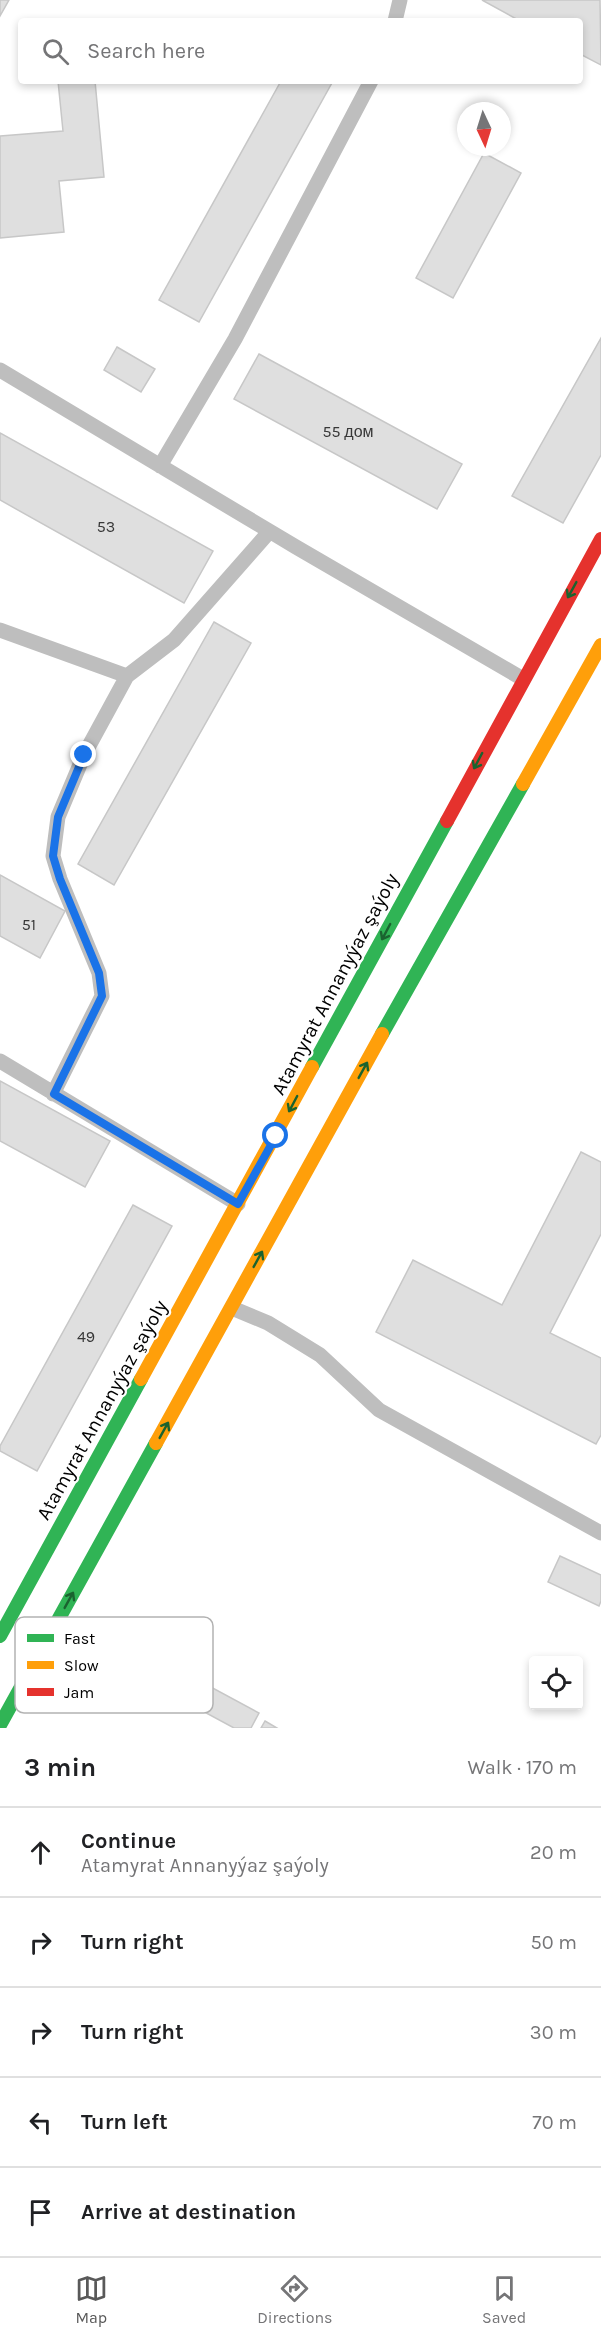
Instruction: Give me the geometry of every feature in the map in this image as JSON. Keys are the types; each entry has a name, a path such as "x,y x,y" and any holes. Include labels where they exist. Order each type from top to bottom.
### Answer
{"street":[{"name":"Atamyrat Annanyýaz şaýoly","path":"0,1636 601,539"},
{"path":"60,1617 601,645"},
{"path":"0,1725 15,1698"}],"lane":[{"path":"396,18 400,0"},
{"path":"160,466 235,339 369,84"},
{"path":"0,370 269,532 523,679"},
{"path":"54,1094 102,996 99,973 60,879 53,856 58,817 84,755 127,676 174,640 269,532"},
{"path":"0,630 127,676"},
{"path":"0,1061 238,1204"},
{"path":"232,1308 268,1323 320,1355 379,1410 601,1533"}],"building":[{"path":"0,0 9,0 0,16"},
{"path":"482,0 600,0 601,65 583,56 583,18 515,18"},
{"path":"58,84 95,84 104,177 59,181 64,232 0,238 0,136 63,131"},
{"path":"279,84 331,84 199,322 159,300"},
{"path":"482,156 490,156 521,173 453,298 416,278"},
{"path":"601,338 601,455 563,523 512,496"},
{"path":"117,347 155,369 141,392 104,370"},
{"path":"259,354 462,464 437,509 234,399"},
{"path":"0,433 213,551 184,603 0,500"},
{"path":"214,622 251,643 114,885 78,864"},
{"path":"0,875 65,911 40,958 0,936"},
{"path":"0,1081 110,1141 85,1187 0,1141"},
{"path":"581,1152 601,1162 601,1234 550,1333 601,1358 601,1435 596,1444 376,1332 413,1260 502,1305"},
{"path":"133,1205 172,1226 37,1471 0,1451 0,1446"},
{"path":"560,1556 601,1575 599,1606 548,1582"},
{"path":"213,1688 259,1713 251,1728 234,1728 206,1713 213,1713"},
{"path":"265,1721 277,1728 261,1728"}],"traffic: fast":[{"path":"382,1034 523,784"},
{"path":"312,1067 447,821"},
{"path":"0,1636 141,1379"},
{"path":"60,1617 156,1443"},
{"path":"0,1725 15,1698"}],"traffic: slow":[{"path":"523,784 601,645"},
{"path":"156,1443 382,1034"},
{"path":"141,1379 312,1067"}],"traffic: jam":[{"path":"447,821 601,539"}],"route":[{"path":"84,755 58,817 53,856 60,879 93,954 99,973 102,996 54,1094 238,1204 276,1136"}]}
